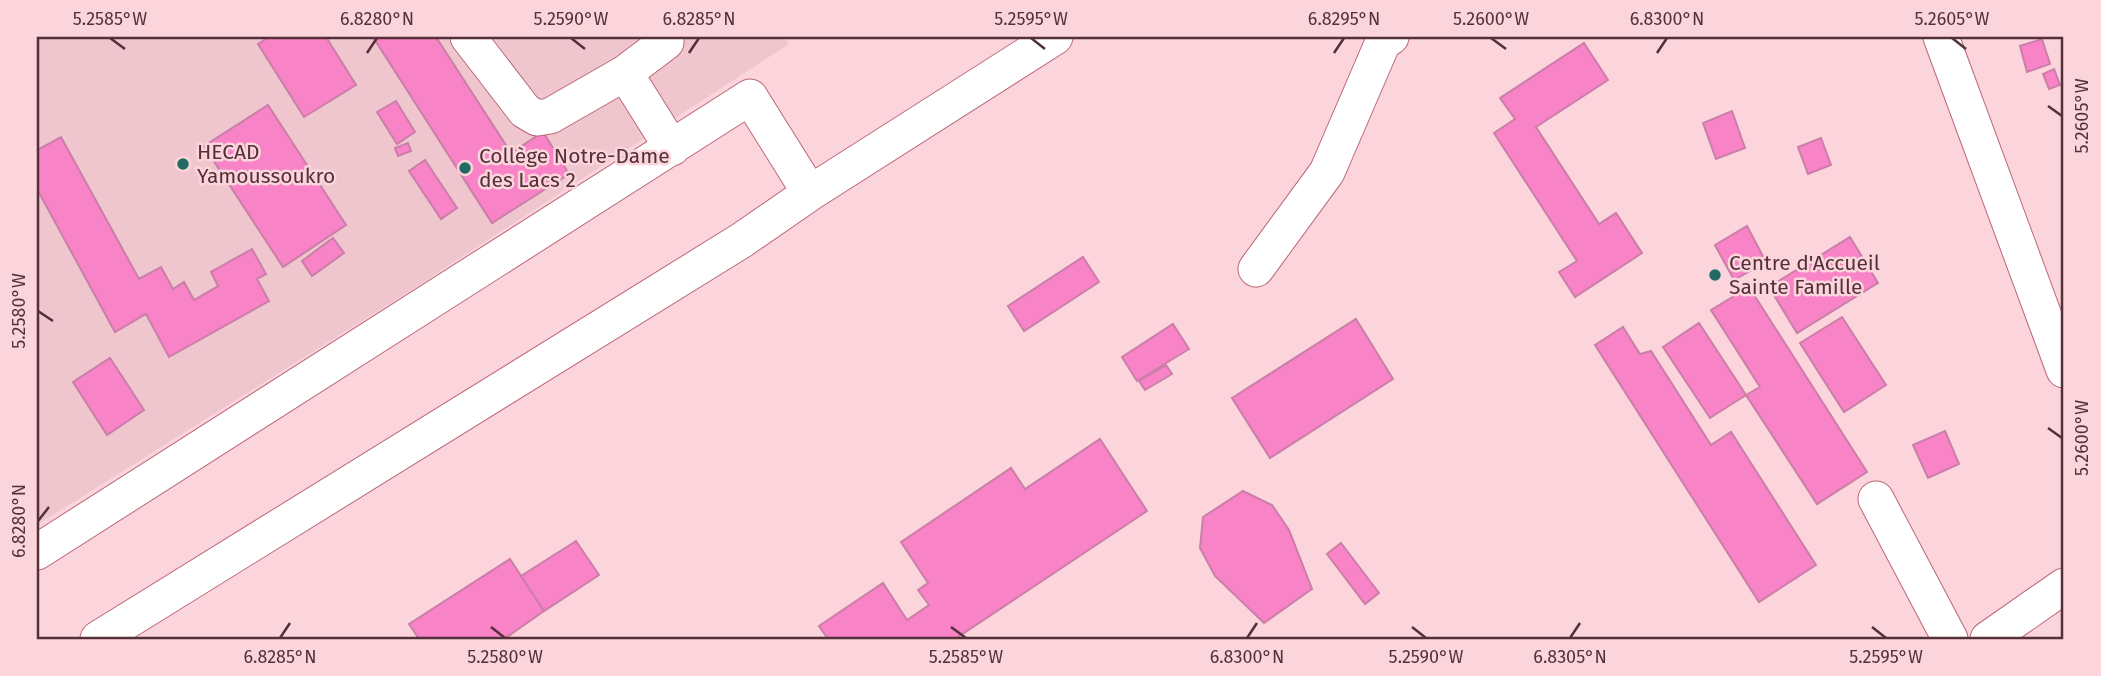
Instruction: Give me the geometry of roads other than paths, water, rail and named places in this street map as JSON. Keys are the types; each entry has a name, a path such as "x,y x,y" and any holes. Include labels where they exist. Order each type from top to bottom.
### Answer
{"street":[{"path":"468,37 525,111 537,118 550,116 625,73 666,42 666,37"},
{"path":"98,639 730,247 1055,37"},
{"path":"1256,269 1327,172 1383,42 1391,37"},
{"path":"1941,37 2064,370"},
{"path":"625,73 672,148"},
{"path":"37,552 750,97 810,193"},
{"path":"1876,499 1950,639"},
{"path":"1988,639 2064,586"}],"place":[{"name":"HECAD Yamoussoukro","path":"183,164"},
{"name":"Collège Notre-Dame des Lacs 2","path":"465,168"},
{"name":"Centre d'Accueil Sainte Famille","path":"1715,275"}]}
